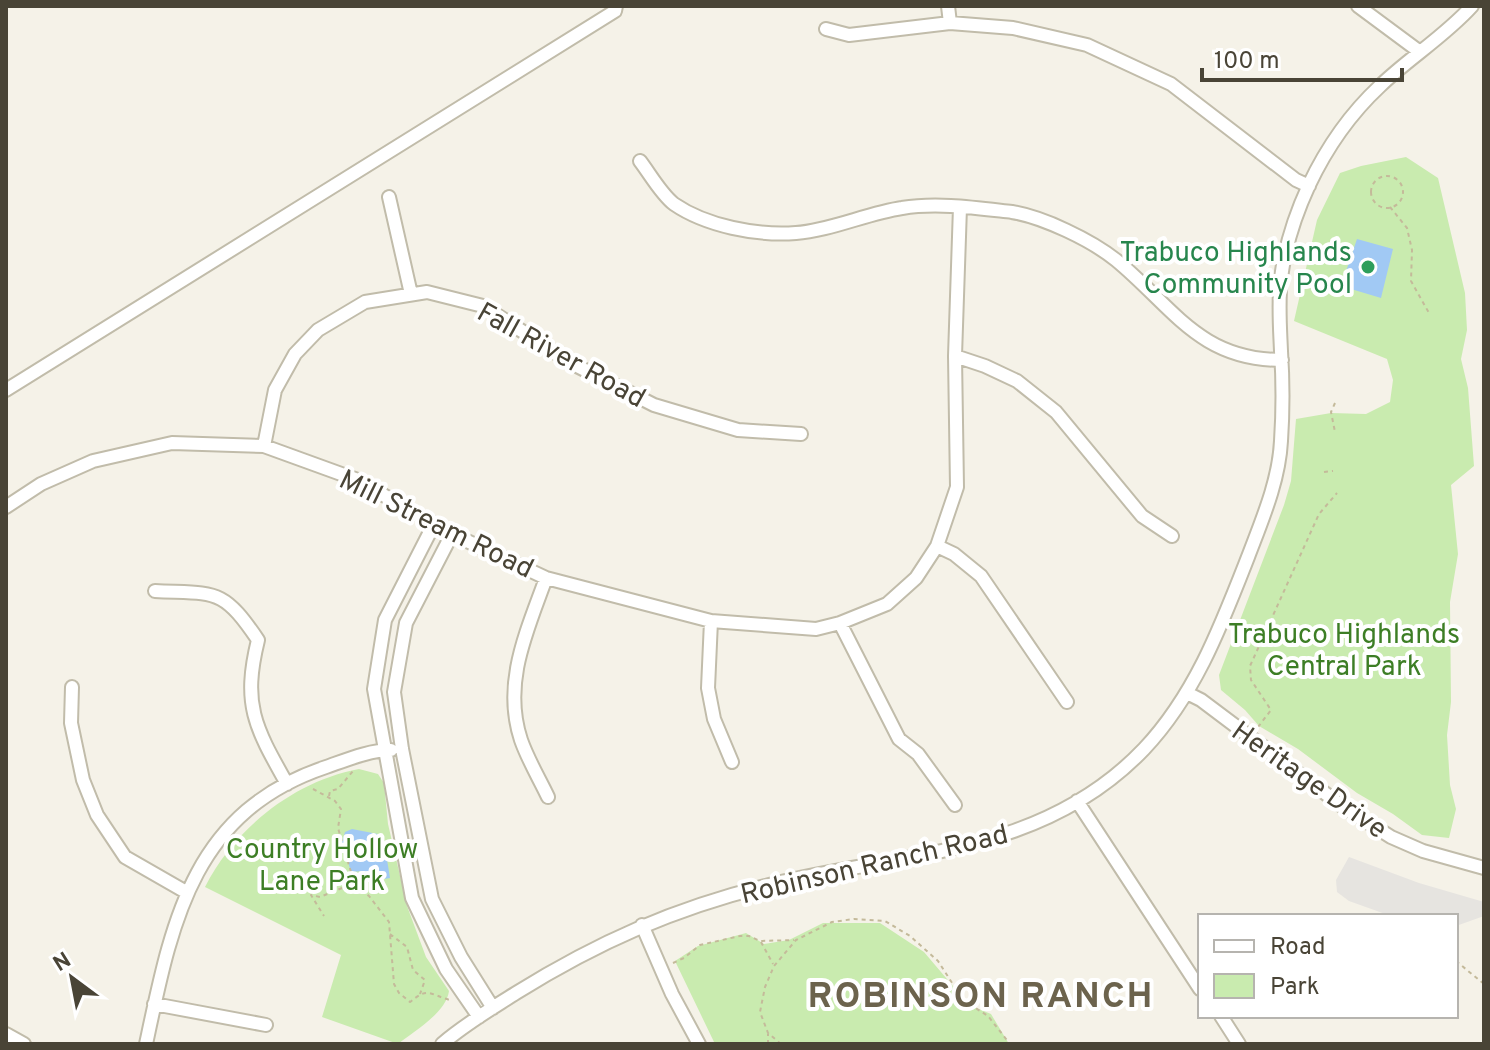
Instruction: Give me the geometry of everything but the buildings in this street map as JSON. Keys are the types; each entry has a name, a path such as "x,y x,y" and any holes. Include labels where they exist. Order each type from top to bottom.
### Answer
{"street":[{"path":"6,390 615,11 616,6"},
{"path":"948,6 950,23"},
{"path":"1358,6 1420,52"},
{"name":"Robinson Ranch Road","path":"442,1044 569,960 642,925 770,884 968,846 1043,821 1122,770 1146,746 1187,693 1220,628 1276,477 1281,446 1280,280 1287,247 1309,186 1329,150 1362,104 1472,6"},
{"path":"826,29 849,35 950,23 1013,28 1087,45 1171,84 1296,180 1309,186"},
{"path":"640,161 672,203 724,228 797,233 904,207 960,207 1016,213 1070,232 1115,259 1187,328 1229,353 1261,360 1282,360"},
{"path":"389,197 408,269 411,294"},
{"name":"Mill Stream Road","path":"6,507 41,484 93,461 172,443 264,446 355,479 452,534 546,578 711,621 801,629 840,623 887,604 916,578 937,546 957,487 955,356 960,207"},
{"name":"Fall River Road","path":"264,446 275,390 295,354 318,330 365,302 427,292 483,306 573,364 654,405 738,430 801,434"},
{"path":"955,356 1017,381 1056,412 1142,516 1172,536"},
{"path":"434,524 385,620 374,689 412,898 446,969 479,1017"},
{"path":"452,534 406,623 394,692 402,749 432,899 461,957 493,1008"},
{"path":"937,546 954,554 981,576 1067,702"},
{"path":"546,578 516,664 513,688 521,742 548,797"},
{"path":"155,591 220,597 238,610 258,640 251,671 252,712 287,784"},
{"path":"711,621 708,688 714,719 732,762"},
{"path":"840,623 899,739 918,754 955,805"},
{"path":"72,687 71,723 83,780 97,815 125,857 186,892"},
{"name":"Heritage Drive","path":"1187,693 1201,700 1342,806 1391,837 1423,851 1484,868"},
{"path":"146,1044 154,1004 186,892 222,836 252,806 302,776 384,750 402,749"},
{"path":"1077,801 1198,986"},
{"path":"642,925 699,1044"},
{"path":"154,1004 266,1025"},
{"path":"1222,1018 1239,1044"},
{"path":"6,1034 24,1044"}],"path":[{"path":"1390,207 1399,202 1403,192 1399,182 1385,176 1372,186 1372,197 1379,205 1390,207 1407,228 1412,250 1411,281 1429,313"},
{"path":"1335,403 1331,412 1335,432"},
{"path":"1324,472 1333,471"},
{"path":"1259,726 1271,710 1251,680 1250,666 1319,514 1337,493"},
{"path":"328,797 330,791 338,789 355,769 360,757"},
{"path":"302,776 310,787 341,809 338,828 351,872 347,886"},
{"path":"324,916 311,895 320,897 355,885 369,896 389,922 394,984 399,993 410,1002 420,994 432,992 454,1000 464,993"},
{"path":"768,1044 768,1033 760,1012 765,987 774,966 796,940 832,922 873,919 894,925 938,961 963,1000 988,1016 1010,1044"},
{"path":"390,933 407,947 413,970 425,980 420,994"},
{"path":"661,969 684,958 700,945 740,936 760,941 796,940"},
{"path":"760,941 774,966"},
{"path":"1458,963 1484,984"},
{"path":"768,1033 781,1044"}],"green space":[{"name":"Trabuco Highlands Central Park","path":"1406,157 1438,178 1465,293 1467,330 1461,359 1468,388 1474,466 1451,485 1458,554 1450,602 1451,702 1447,735 1450,785 1456,809 1449,838 1422,835 1357,793 1298,749 1259,726 1221,690 1219,675 1284,505 1291,481 1296,419 1331,413 1366,414 1390,402 1393,380 1387,359 1294,321 1317,220 1340,173"},
{"name":"Country Hollow Lane Park","path":"359,769 378,774 384,783 388,824 407,906 426,957 449,991 436,1014 398,1044 322,1017 341,955 205,887 232,846 268,811 312,784"},
{"path":"823,923 880,923 924,952 969,1005 991,1014 1009,1044 715,1044 675,961 698,946 746,933 764,944 789,940"}],"shaded area":[{"path":"1349,857 1419,883 1484,902 1484,916 1458,925 1458,914 1385,914 1349,901 1337,892 1336,880"}],"water":[{"name":"Trabuco Highlands Community Pool","path":"1357,239 1393,249 1381,298 1341,286"},
{"path":"352,829 383,835 390,878 365,882 363,871 351,872 342,842 345,832"}],"place":[{"name":"Trabuco Highlands Community Pool","path":"1368,267"}],"district":[{"name":"ROBINSON RANCH","path":"981,994"}]}
